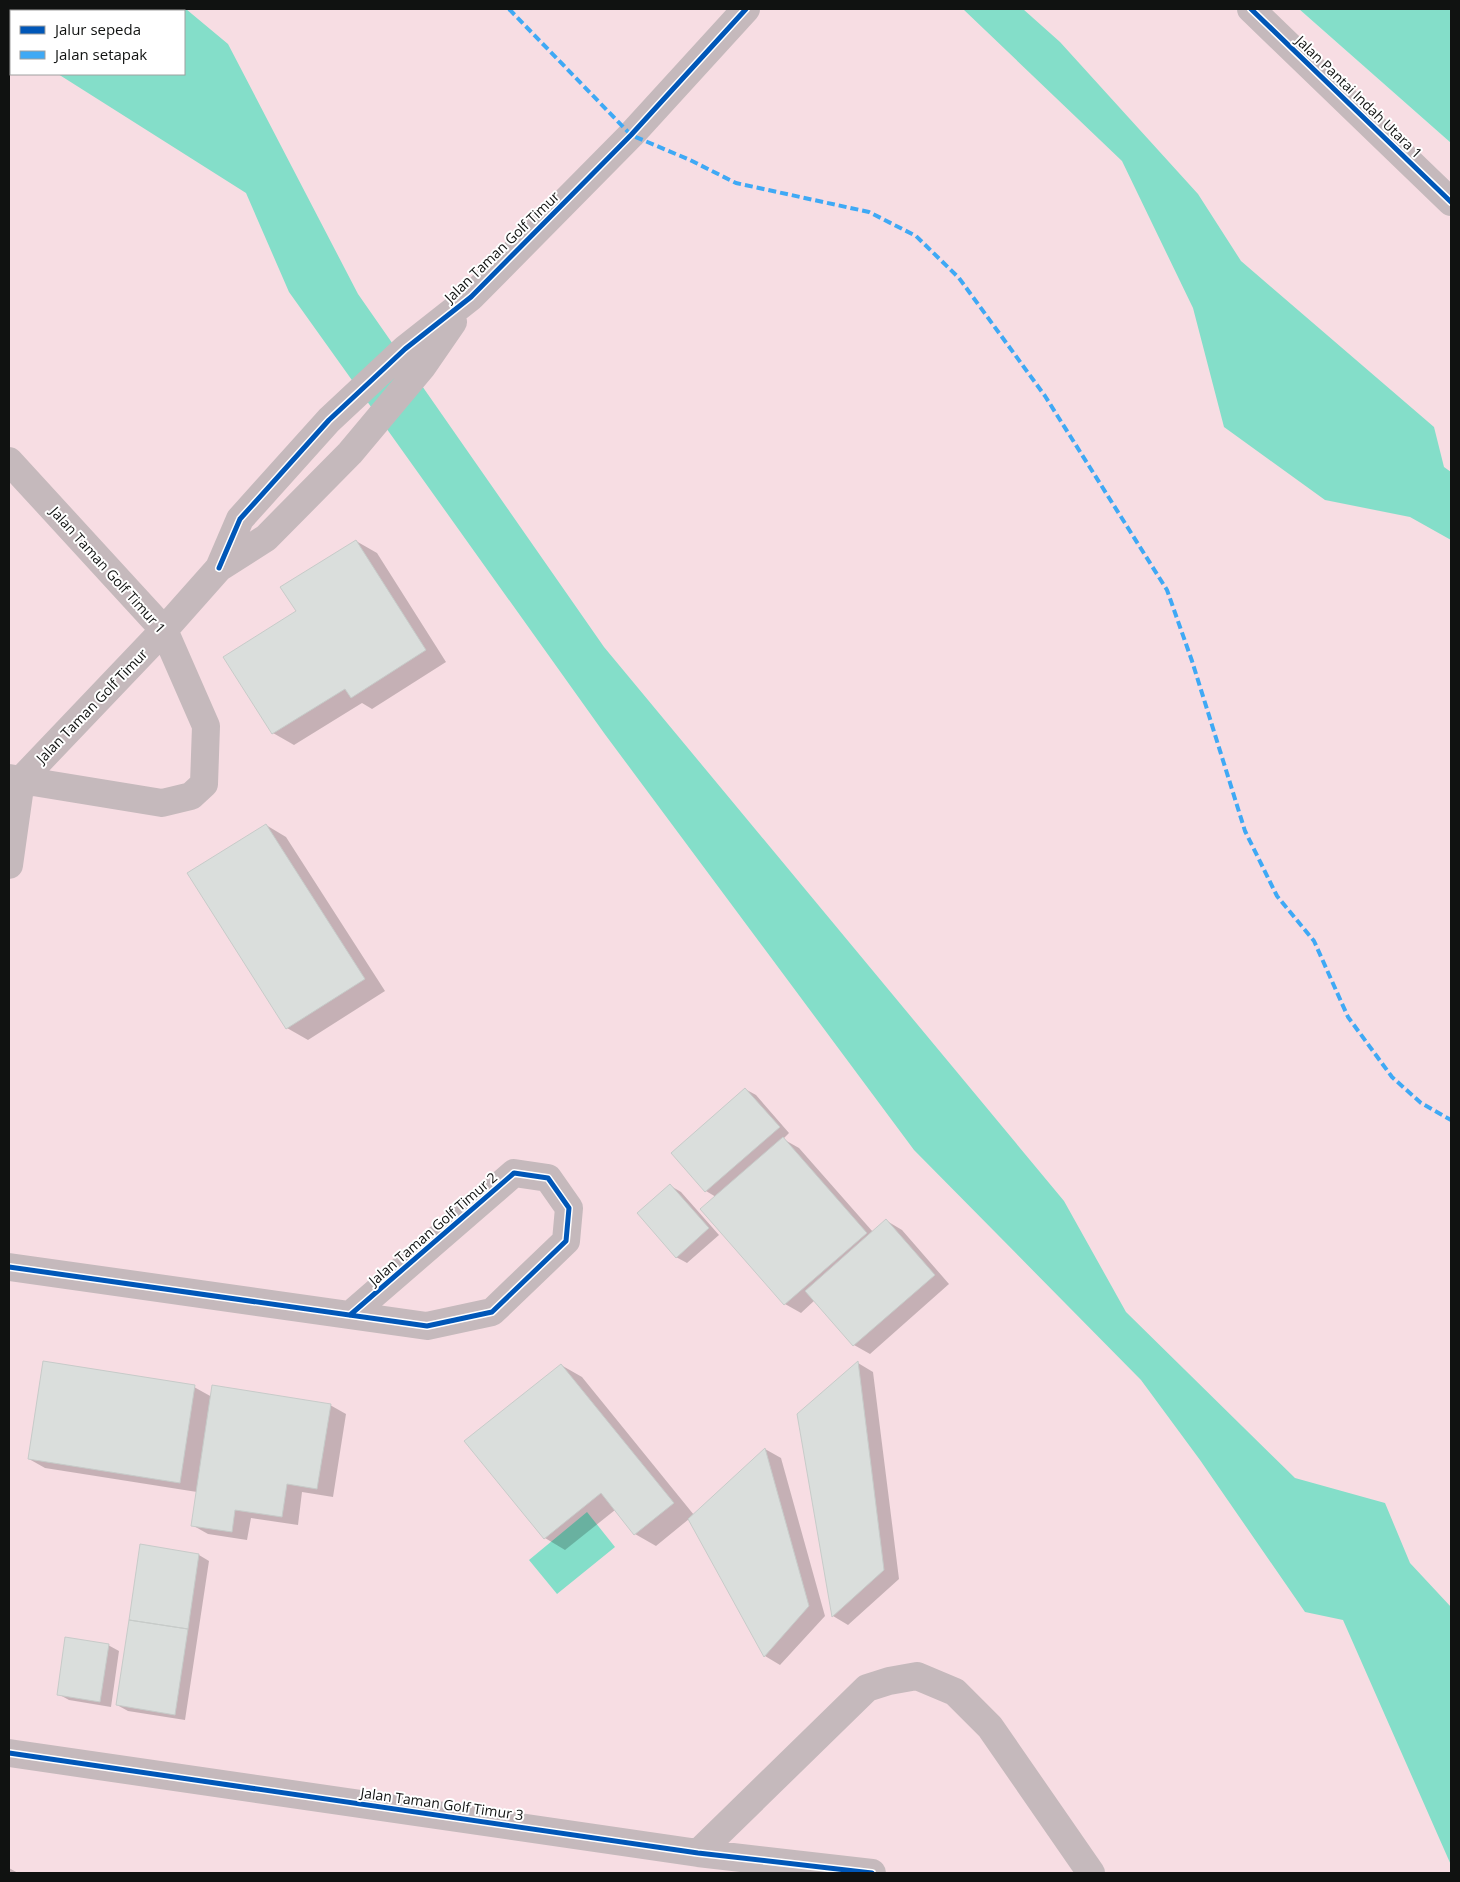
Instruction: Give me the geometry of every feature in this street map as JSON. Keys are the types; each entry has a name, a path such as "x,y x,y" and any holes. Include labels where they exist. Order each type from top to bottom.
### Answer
{"street":[{"name":"Jalan Taman Golf Timur","path":"15,779 164,630 219,568 266,538 350,453 413,358 631,135 746,9"},
{"name":"Jalan Pantai Indah Utara 1","path":"1251,9 1451,202"},
{"name":"Jalan Taman Golf Timur","path":"219,568 240,519 329,420 413,358"},
{"name":"Jalan Taman Golf Timur 1","path":"9,461 164,630 206,726 204,784 191,796 162,803 15,779"},
{"path":"9,865 15,779"},
{"name":"Jalan Taman Golf Timur 2","path":"9,1267 427,1326 492,1312 566,1241 569,1208 548,1178 514,1173 350,1315"},
{"path":"698,1853 867,1688 889,1681 916,1676 955,1692 990,1727 1091,1873"},
{"name":"Jalan Taman Golf Timur 3","path":"9,1753 698,1853 872,1873"}],"shaded area":[{"path":"9,9 1299,9 1451,143 1451,1873 9,1873"},
{"path":"9,9 186,9 228,44 358,294 604,647 1064,1201 1126,1312 1295,1478 1385,1503 1410,1563 1451,1607 1451,1865 1343,1620 1305,1612 1200,1460 1141,1380 914,1150 604,733 289,292 246,193 60,75 185,75 185,10 10,10 9,43"},
{"path":"963,9 1023,9 1060,42 1198,194 1241,261 1434,427 1444,467 1451,472 1451,540 1410,517 1325,500 1224,427 1193,308 1122,161"},
{"path":"1299,9 1451,9 1451,143"},
{"path":"587,1512 615,1547 557,1594 529,1560"}],"building":[{"path":"356,540 426,650 351,698 345,689 272,734 223,657 296,611 280,587"},
{"path":"266,824 365,979 286,1029 187,873"},
{"path":"745,1088 780,1127 705,1192 671,1153"},
{"path":"783,1137 867,1233 784,1305 700,1209"},
{"path":"670,1184 709,1228 676,1258 637,1213"},
{"path":"886,1219 935,1275 853,1346 805,1291"},
{"path":"43,1361 195,1385 180,1483 28,1459"},
{"path":"858,1361 884,1570 832,1617 797,1414"},
{"path":"561,1364 674,1503 634,1535 601,1493 544,1539 464,1441"},
{"path":"212,1385 331,1404 317,1489 287,1484 282,1517 235,1510 232,1532 191,1526"},
{"path":"765,1448 809,1606 764,1657 688,1519"},
{"path":"140,1544 199,1554 188,1629 129,1620"},
{"path":"129,1620 188,1629 175,1715 116,1705"},
{"path":"65,1637 109,1644 100,1702 57,1695"}],"marked path":[{"path":"509,9 631,135 690,160 736,183 869,212 916,236 959,278 1045,396 1167,590 1192,661 1245,831 1277,896 1314,941 1348,1017 1392,1077 1421,1103 1451,1120"}],"cycle path":[{"path":"219,568 240,519 329,420 405,349 471,297 631,135 746,9"},
{"path":"1251,9 1451,202"},
{"path":"9,1267 427,1326 492,1312 566,1241 569,1208 548,1178 514,1173 350,1315"},
{"path":"9,1753 698,1853 872,1873"}]}
